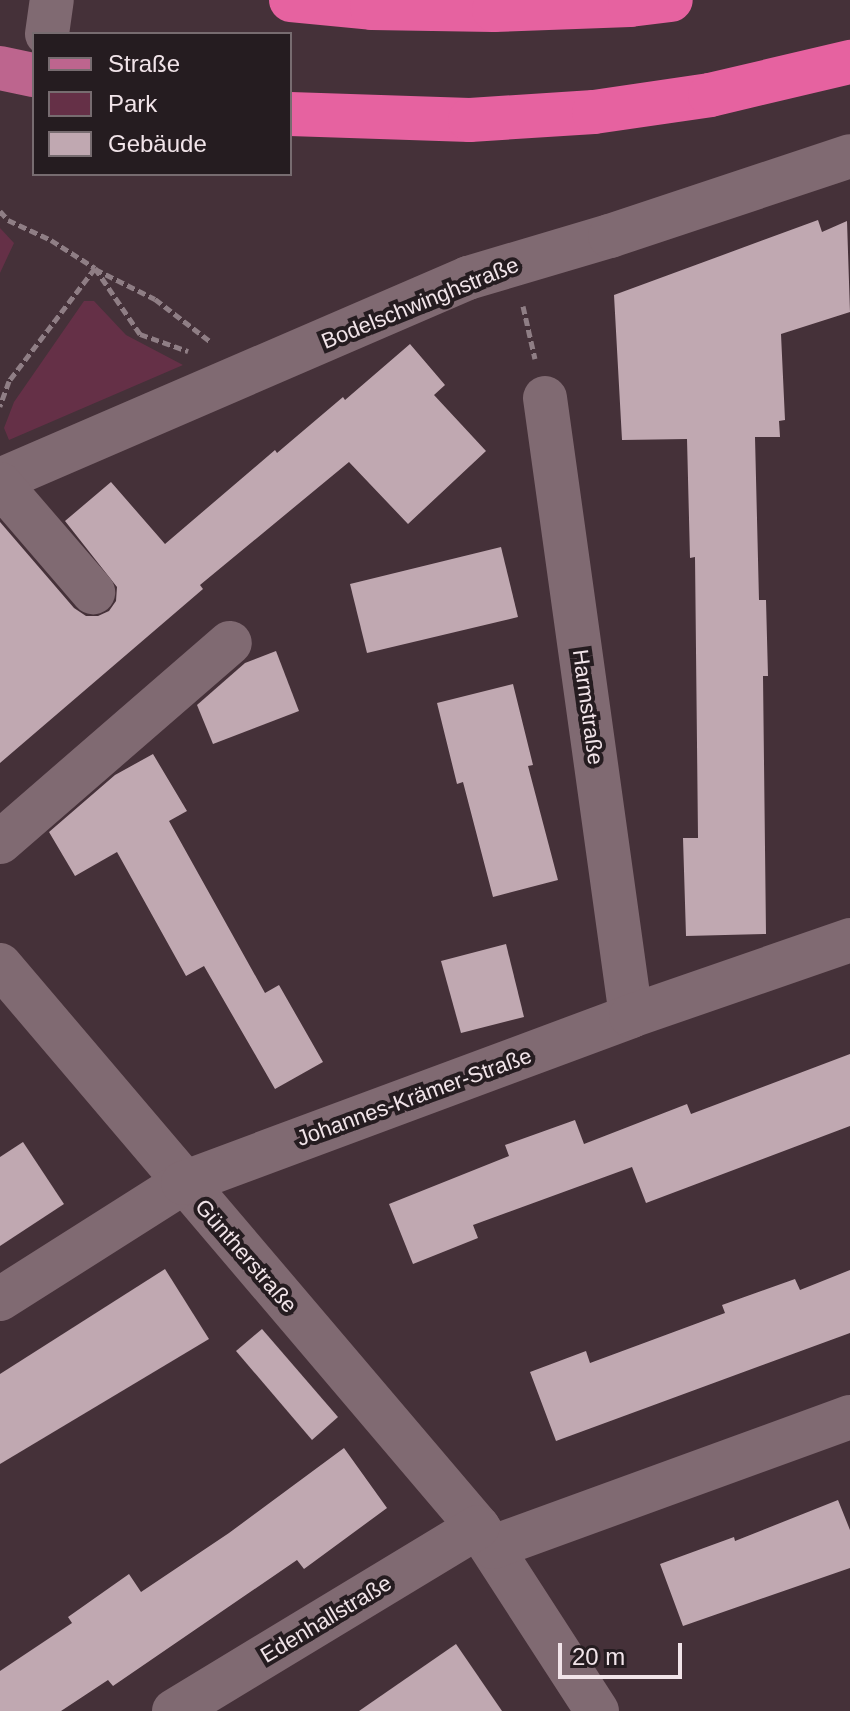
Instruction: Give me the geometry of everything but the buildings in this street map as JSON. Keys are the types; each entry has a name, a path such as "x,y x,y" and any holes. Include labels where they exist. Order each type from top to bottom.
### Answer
{"highway":[{"path":"291,0 372,8 494,10 630,5 671,0"},
{"path":"292,114 470,120 594,112 710,95 850,62"}],"main road":[{"path":"0,68 32,75"}],"street":[{"path":"47,32 52,0"},
{"name":"Bodelschwinghstraße","path":"0,482 468,278 677,215 850,156"},
{"name":"Harmstraße","path":"545,398 631,1016"},
{"path":"0,482 93,592"},
{"path":"0,842 230,643"},
{"name":"Johannes-Krämer-Straße","path":"0,1299 183,1183 631,1016 850,940"},
{"name":"Güntherstraße","path":"0,965 485,1537 597,1711"},
{"path":"485,1537 850,1417"},
{"name":"Edenhallstraße","path":"174,1711 485,1537"}],"path":[{"path":"0,211 8,220 51,240 95,268 155,299 251,375"},
{"path":"95,268 140,334 251,375"},
{"path":"0,406 9,381 95,268"}],"green space":[{"path":"0,228 14,243 0,273"},
{"path":"84,301 94,301 126,335 183,365 9,440 4,428 14,402"}]}
